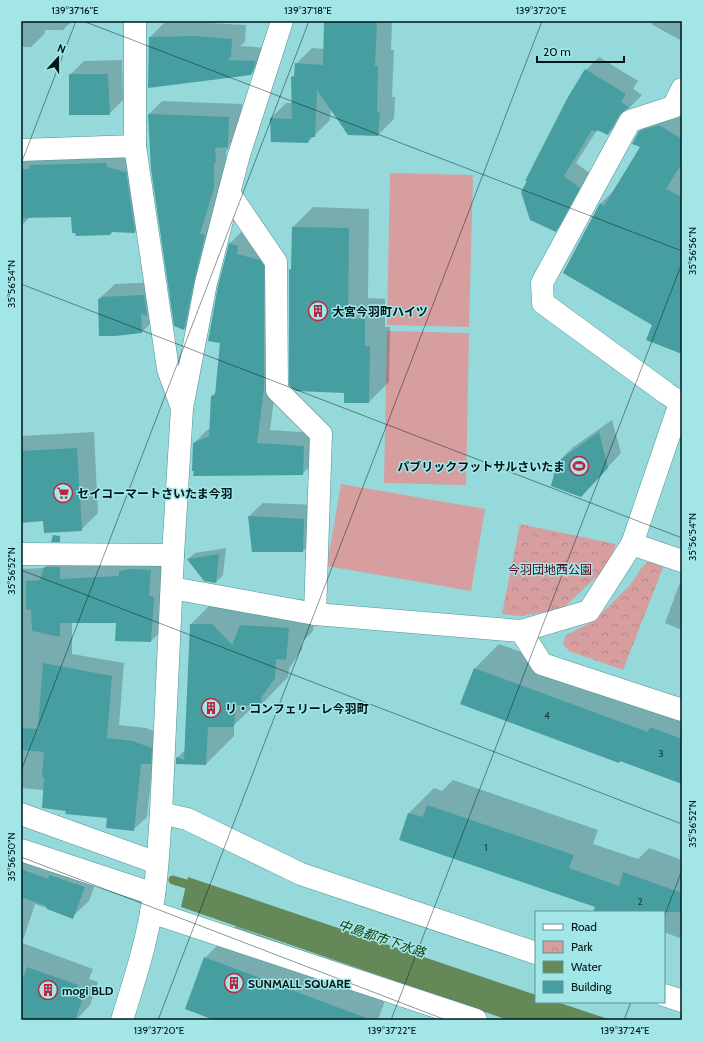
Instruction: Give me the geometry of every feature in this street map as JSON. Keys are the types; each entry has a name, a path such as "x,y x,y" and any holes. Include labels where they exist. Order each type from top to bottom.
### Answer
{"street":[{"path":"135,21 135,146 168,369 182,408"},
{"path":"122,1020 141,958 153,903 157,863 161,813 173,555 182,408 206,283 229,193 239,155 282,21"},
{"path":"172,588 315,614 521,631 589,611 632,544 681,403 543,303 542,282 630,121 673,107 682,89"},
{"path":"21,150 135,146"},
{"path":"229,193 276,262 277,390 321,434 315,614"},
{"path":"632,544 682,561"},
{"path":"21,554 173,555"},
{"path":"521,631 542,664 682,710"},
{"path":"161,813 187,819 301,874 535,953"},
{"path":"21,814 157,863"},
{"path":"21,850 153,903 476,1020"},
{"path":"665,995 682,1001"}],"green space":[{"path":"390,173 473,175 469,327 387,325"},
{"path":"387,331 469,333 466,485 384,483"},
{"path":"341,484 485,509 471,591 327,566"},
{"name":"今羽団地西公園","path":"520,524 616,544 607,567 562,609 521,616 502,614"},
{"name":"今羽団地西公園","path":"649,561 664,565 623,670 569,651 563,644 566,635 594,621 631,584 642,567"}],"water":[{"path":"188,877 535,995 535,1003 560,1003 611,1020 508,1020 181,907"}],"building":[{"path":"324,21 377,22 375,66 378,66 377,112 380,112 378,136 348,135 317,90 315,137 310,137 308,143 271,142 270,118 292,119 291,77 294,76 295,63 323,65"},
{"path":"194,36 232,39 231,57 227,60 256,61 251,75 148,88 149,37"},
{"path":"585,69 626,94 621,102 630,108 626,109 619,115 608,135 597,130 596,132 592,130 564,176 580,188 556,232 530,220 521,192 527,181 525,181 568,97"},
{"path":"69,74 108,74 110,115 69,115"},
{"path":"148,114 229,117 228,147 215,148 216,162 214,164 214,188 200,234 205,235 184,330 174,326 151,169"},
{"path":"659,125 682,139 682,163 666,189 682,197 682,354 646,340 652,325 563,273 600,203 604,206 640,147 632,144 639,131"},
{"path":"106,163 107,167 126,172 135,233 112,232 110,235 76,236 75,233 72,233 71,217 21,218 21,169 29,169 30,165"},
{"name":"大宮今羽町ハイツ","path":"292,227 349,228 348,318 365,319 365,346 370,346 369,403 344,403 344,393 296,391 289,385 289,269 291,270"},
{"path":"229,243 238,246 237,254 260,260 264,266 264,389 257,443 304,446 303,475 193,476 193,443 209,436 211,396 215,395 220,343 208,341 218,286"},
{"path":"144,295 147,316 141,313 142,333 99,336 98,299 103,298 100,297"},
{"path":"599,432 608,468 581,497 551,486 557,462"},
{"path":"77,448 82,531 44,533 43,521 21,523 21,451"},
{"path":"248,516 304,519 303,552 252,552"},
{"path":"53,535 60,536 60,542 51,542"},
{"path":"219,554 216,583 204,581 187,559"},
{"path":"44,567 60,567 60,579 119,576 119,571 130,569 151,570 149,595 154,597 151,642 115,641 116,623 60,623 60,637 32,631 31,610 26,609 26,581 40,580"},
{"name":"リ・コンフェリーレ今羽町","path":"190,624 212,624 232,645 240,625 289,628 286,660 276,659 275,678 261,698 261,706 236,705 234,727 208,727 206,765 176,764 176,757 184,760"},
{"path":"43,663 112,676 107,738 133,741 152,748 151,764 141,764 134,831 106,828 107,818 65,814 66,811 42,808 44,752 21,750 21,728 38,729"},
{"path":"474,668 648,732 650,727 682,739 682,784 620,761 619,763 460,704"},
{"path":"427,805 574,855 569,868 619,886 623,872 682,893 682,912 593,911 595,907 399,840 408,813 423,817"},
{"path":"21,869 48,879 49,875 85,887 73,919 47,909 46,906 21,897"},
{"name":"SUNMALL SQUARE","path":"204,957 366,1018 365,1020 214,1020 185,1009"},
{"name":"mogi BLD","path":"27,967 78,985 74,995 83,998 75,1020 21,1020 21,983"}],"waterway":[{"name":"中島都市下水路","path":"173,880 196,887"}],"place":[{"name":"大宮今羽町ハイツ","path":"318,311"},
{"name":"パブリックフットサルさいたま","path":"579,466"},
{"name":"セイコーマートさいたま今羽","path":"63,493"},
{"name":"リ・コンフェリーレ今羽町","path":"211,708"},
{"name":"SUNMALL SQUARE","path":"234,983"},
{"name":"mogi BLD","path":"48,990"}]}
